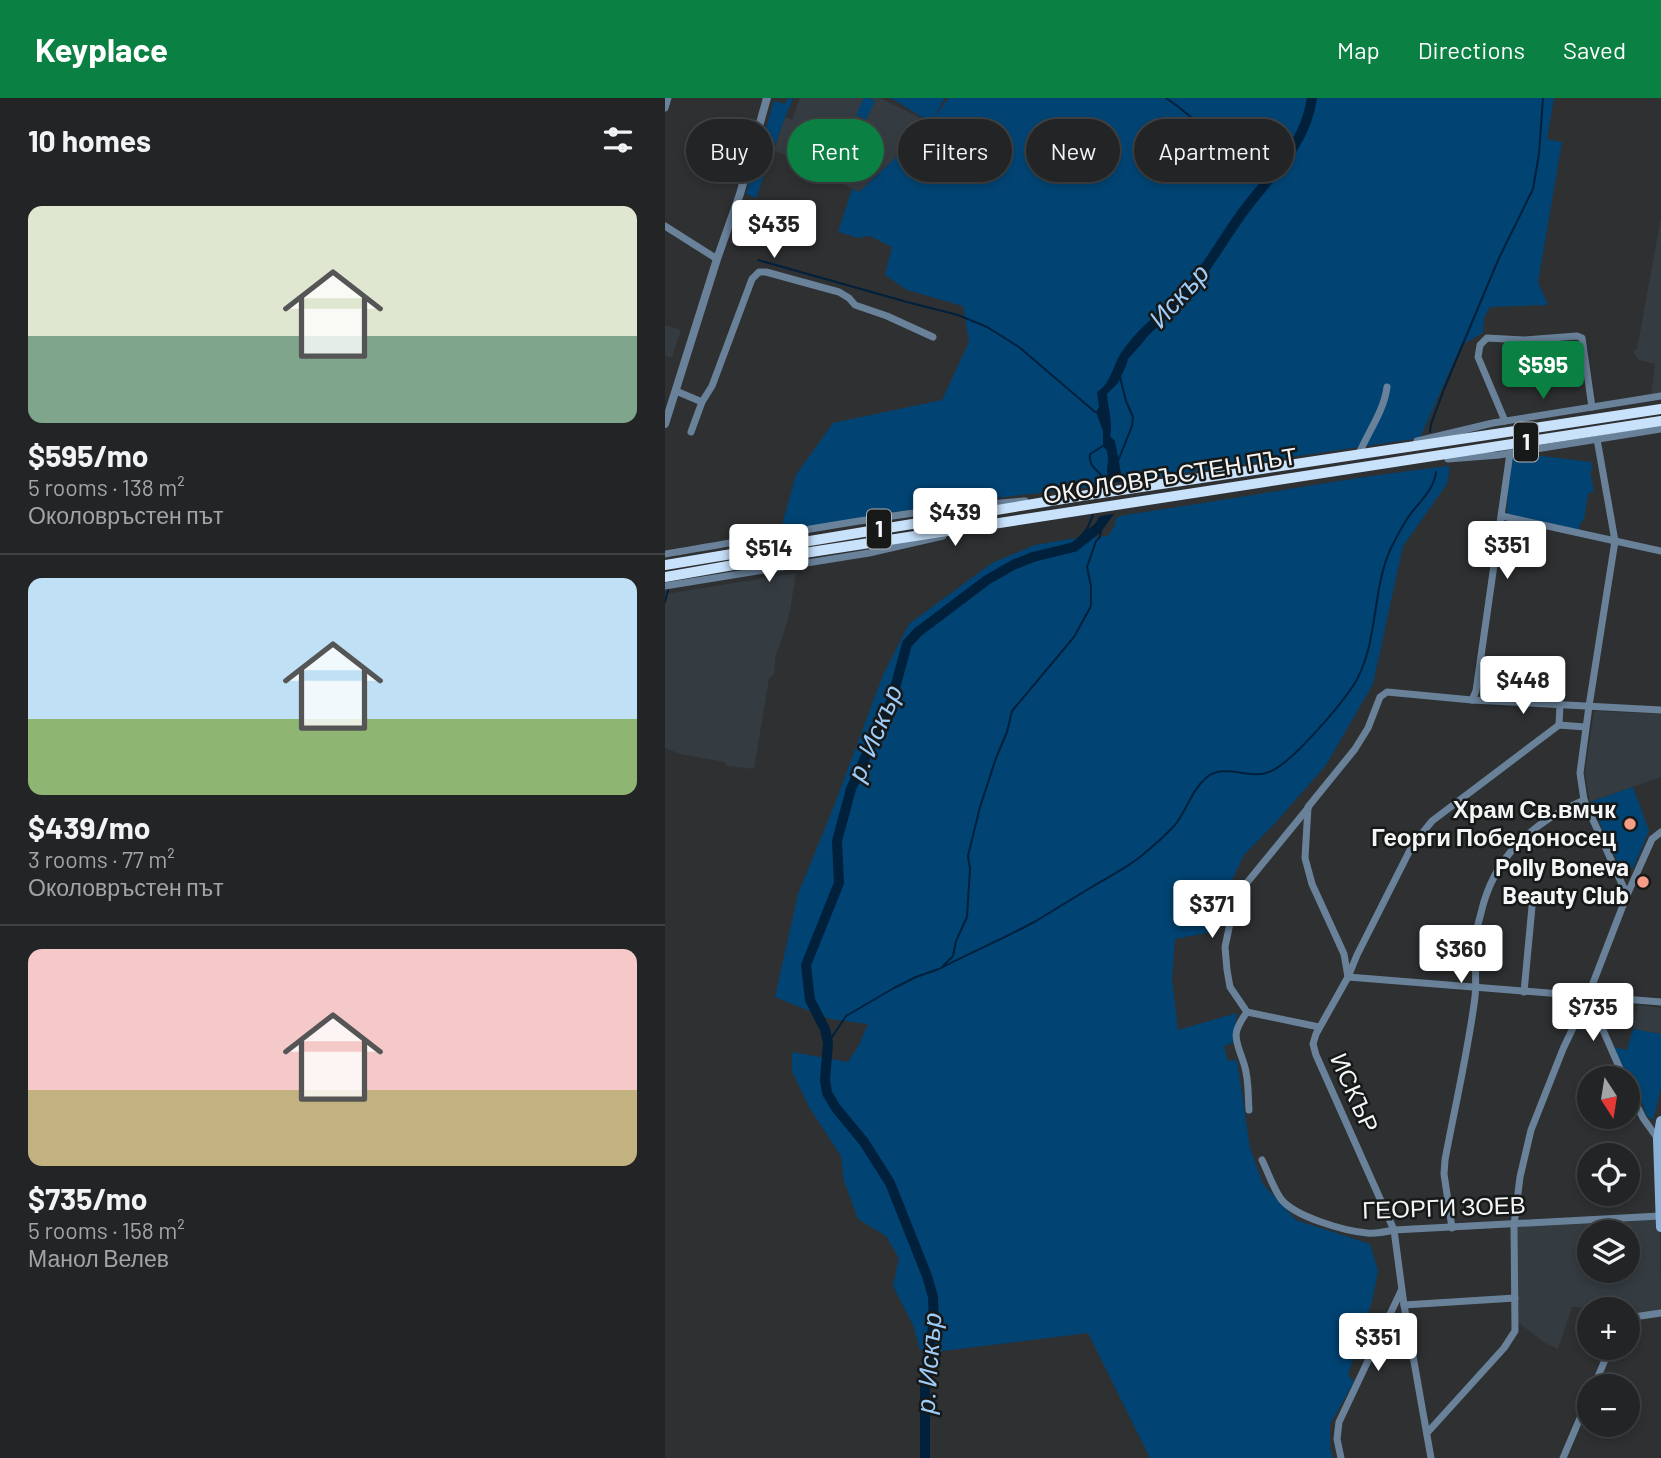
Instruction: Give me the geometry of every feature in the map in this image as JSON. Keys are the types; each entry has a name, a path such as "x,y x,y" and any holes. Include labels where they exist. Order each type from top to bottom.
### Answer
{"highway":[{"name":"ОКОЛОВРЪСТЕН ПЪТ","path":"665,565 1075,497 1661,409"},
{"name":"ОКОЛОВРЪСТЕН ПЪТ","path":"665,577 785,556 1661,421"}],"main road":[{"path":"1661,1121 1658,1139 1661,1227"}],"street":[{"path":"665,108 668,98"},
{"path":"665,424 740,194 767,98"},
{"path":"665,226 717,259"},
{"path":"691,432 702,402 712,386 752,279 759,272 839,292 855,305 933,337"},
{"path":"1505,421 1478,357 1479,345 1487,338 1582,338 1592,407"},
{"path":"1361,454 1367,435 1385,400 1387,387"},
{"path":"675,391 702,402"},
{"name":"ОКОЛОВРЪСТЕН ПЪТ","path":"1361,454 1505,421 1661,396"},
{"name":"ОКОЛОВРЪСТЕН ПЪТ","path":"1391,462 1510,453 1661,429"},
{"path":"1597,439 1615,541 1580,773 1584,800 1627,895"},
{"path":"1472,700 1476,691 1510,453"},
{"path":"665,554 974,505 1075,497"},
{"path":"1502,516 1661,551"},
{"path":"665,586 869,553 1037,519"},
{"path":"1319,1027 1247,1012 1230,987 1225,947 1233,908 1241,890 1355,749 1380,698 1387,692 1472,700 1661,710"},
{"path":"1560,704 1559,725 1585,727"},
{"name":"ИСКЪР","path":"1431,1458 1404,1305 1394,1230 1313,1044 1319,1027 1412,846 1432,821 1559,725"},
{"path":"1452,1228 1444,1174 1445,1160 1475,988 1475,936 1482,905 1492,879 1511,849 1532,829 1559,811 1584,800"},
{"path":"1308,807 1305,858 1312,884 1344,954 1347,977 1661,1002"},
{"path":"1427,1433 1504,1348 1515,1331 1514,1225 1520,1177 1531,1130 1627,895 1652,839 1661,832"},
{"path":"1524,992 1533,896"},
{"path":"1588,996 1619,1066"},
{"path":"1247,1012 1239,1023 1236,1035 1245,1066 1249,1110"},
{"path":"1640,1112 1658,1139"},
{"name":"ГЕОРГИ ЗОЕВ","path":"1262,1160 1281,1199 1290,1208 1346,1231 1370,1234 1394,1230 1660,1216"},
{"path":"1341,1458 1337,1439 1339,1422 1402,1289"},
{"path":"1404,1305 1515,1298"},
{"path":"1640,1316 1661,1313"},
{"path":"1563,1458 1577,1425"}],"shaded area":[{"path":"788,98 793,99 773,151 773,119 769,119 774,101 785,104"},
{"path":"800,98 880,98 922,119 898,119 898,156 884,169 884,119 792,119"},
{"path":"864,98 875,101 866,119 856,115"},
{"path":"891,98 945,98 934,117 949,98 1554,98 1547,139 1562,142 1538,282 1548,305 1490,307 1484,318 1483,333 1461,345 1420,438 1076,489 949,503 780,532 796,475 833,423 942,400 969,342 963,306 907,290 885,275 892,247 870,236 858,238 838,232 852,189 859,192 870,182 884,182 884,169 898,156 898,182 1012,182 1012,119 925,119"},
{"path":"785,117 790,119 787,119 787,156 774,150"},
{"path":"750,182 762,182 756,198 746,194"},
{"path":"839,182 870,182 859,192"},
{"path":"1661,217 1661,394 1651,395 1655,364 1639,360 1633,352 1637,349"},
{"path":"665,325 681,330 672,358 665,356"},
{"path":"1141,330 1145,340 1128,359 1118,383 1107,394 1111,420 1110,436 1115,441 1123,484 1117,510 1104,528 1088,537 1106,504 1108,494 1108,459 1096,412 1099,407 1097,392 1109,379 1123,350"},
{"path":"1525,454 1591,462 1594,491 1588,494 1584,520 1580,523 1579,530 1507,514 1510,457"},
{"path":"1450,466 1447,484 1403,546 1373,684 1326,765 1244,855 1207,933 1175,939 1172,980 1178,1030 1237,1013 1235,1042 1224,1046 1228,1061 1237,1060 1250,1148 1263,1184 1296,1220 1370,1244 1378,1271 1372,1301 1348,1375 1354,1382 1330,1424 1330,1448 1333,1458 1150,1458 1088,1333 942,1351 920,1350 913,1325 893,1286 899,1258 886,1236 858,1219 844,1181 841,1156 809,1107 792,1071 792,1052 848,1062 868,1024 830,1019 775,997 798,894 883,675 909,624 992,563 1035,545 1108,536 1116,518 1124,515"},
{"path":"796,573 790,611 776,654 774,674 769,679 754,769 727,766 724,762 680,754 665,748 665,594"},
{"path":"1594,711 1661,714 1661,777 1590,802 1585,772"},
{"path":"1633,787 1649,831 1633,868 1620,867 1590,802"},
{"path":"1638,1005 1661,1008 1661,1034 1633,1029"},
{"path":"1633,1029 1661,1034 1661,1088 1653,1120 1646,1115 1640,1099 1640,1066 1623,1066 1614,1047 1627,1050"},
{"path":"1660,1216 1661,1313 1640,1316 1640,1297 1577,1297 1577,1307 1572,1307 1558,1349 1545,1343 1515,1320 1514,1225 1577,1221 1577,1283 1640,1283 1640,1220 1595,1220"}],"pier":[{"path":"1126,481 1126,497 1119,513 1095,517 1103,503 1104,484"}],"waterway":[{"path":"1166,98 1193,119"},
{"name":"Искър","path":"1134,344 1189,289 1251,201 1284,161 1302,132 1312,98"},
{"path":"1430,432 1444,389 1499,258 1533,189 1539,154 1543,98"},
{"path":"758,260 958,315 987,327 1019,347 1095,412"},
{"path":"1118,461 1133,417 1120,377"},
{"path":"1103,446 1090,454 1090,458 1092,465 1104,479"},
{"path":"941,968 1036,921 1134,861 1175,825 1197,787 1207,777 1221,771 1253,774 1269,772 1302,747 1353,686 1361,670 1371,636 1380,582 1391,548 1409,516 1429,490 1436,472"},
{"path":"1102,490 1108,476"},
{"path":"1074,547 1093,515"},
{"name":"р. Искър","path":"925,1458 925,1379 934,1320 933,1297 890,1183 864,1142 827,1093 825,1080 828,1043 825,1029 810,1000 806,965 839,883 837,841 851,789 892,699 907,644 918,632 987,580 1033,557 1074,547 1098,528"},
{"name":"р. Искър","path":"943,966 953,956 956,941 967,917 970,869 968,856 980,807 1012,711 1074,637 1091,606 1087,567 1101,529"},
{"path":"665,602 668,590"},
{"name":"р. Искър","path":"828,1043 846,1016 894,988 939,969"}],"place":[{"name":"Храм Св.вмчк Георги Победоносец","path":"1630,824"},
{"name":"Polly Boneva Beauty Club","path":"1643,882"}]}
